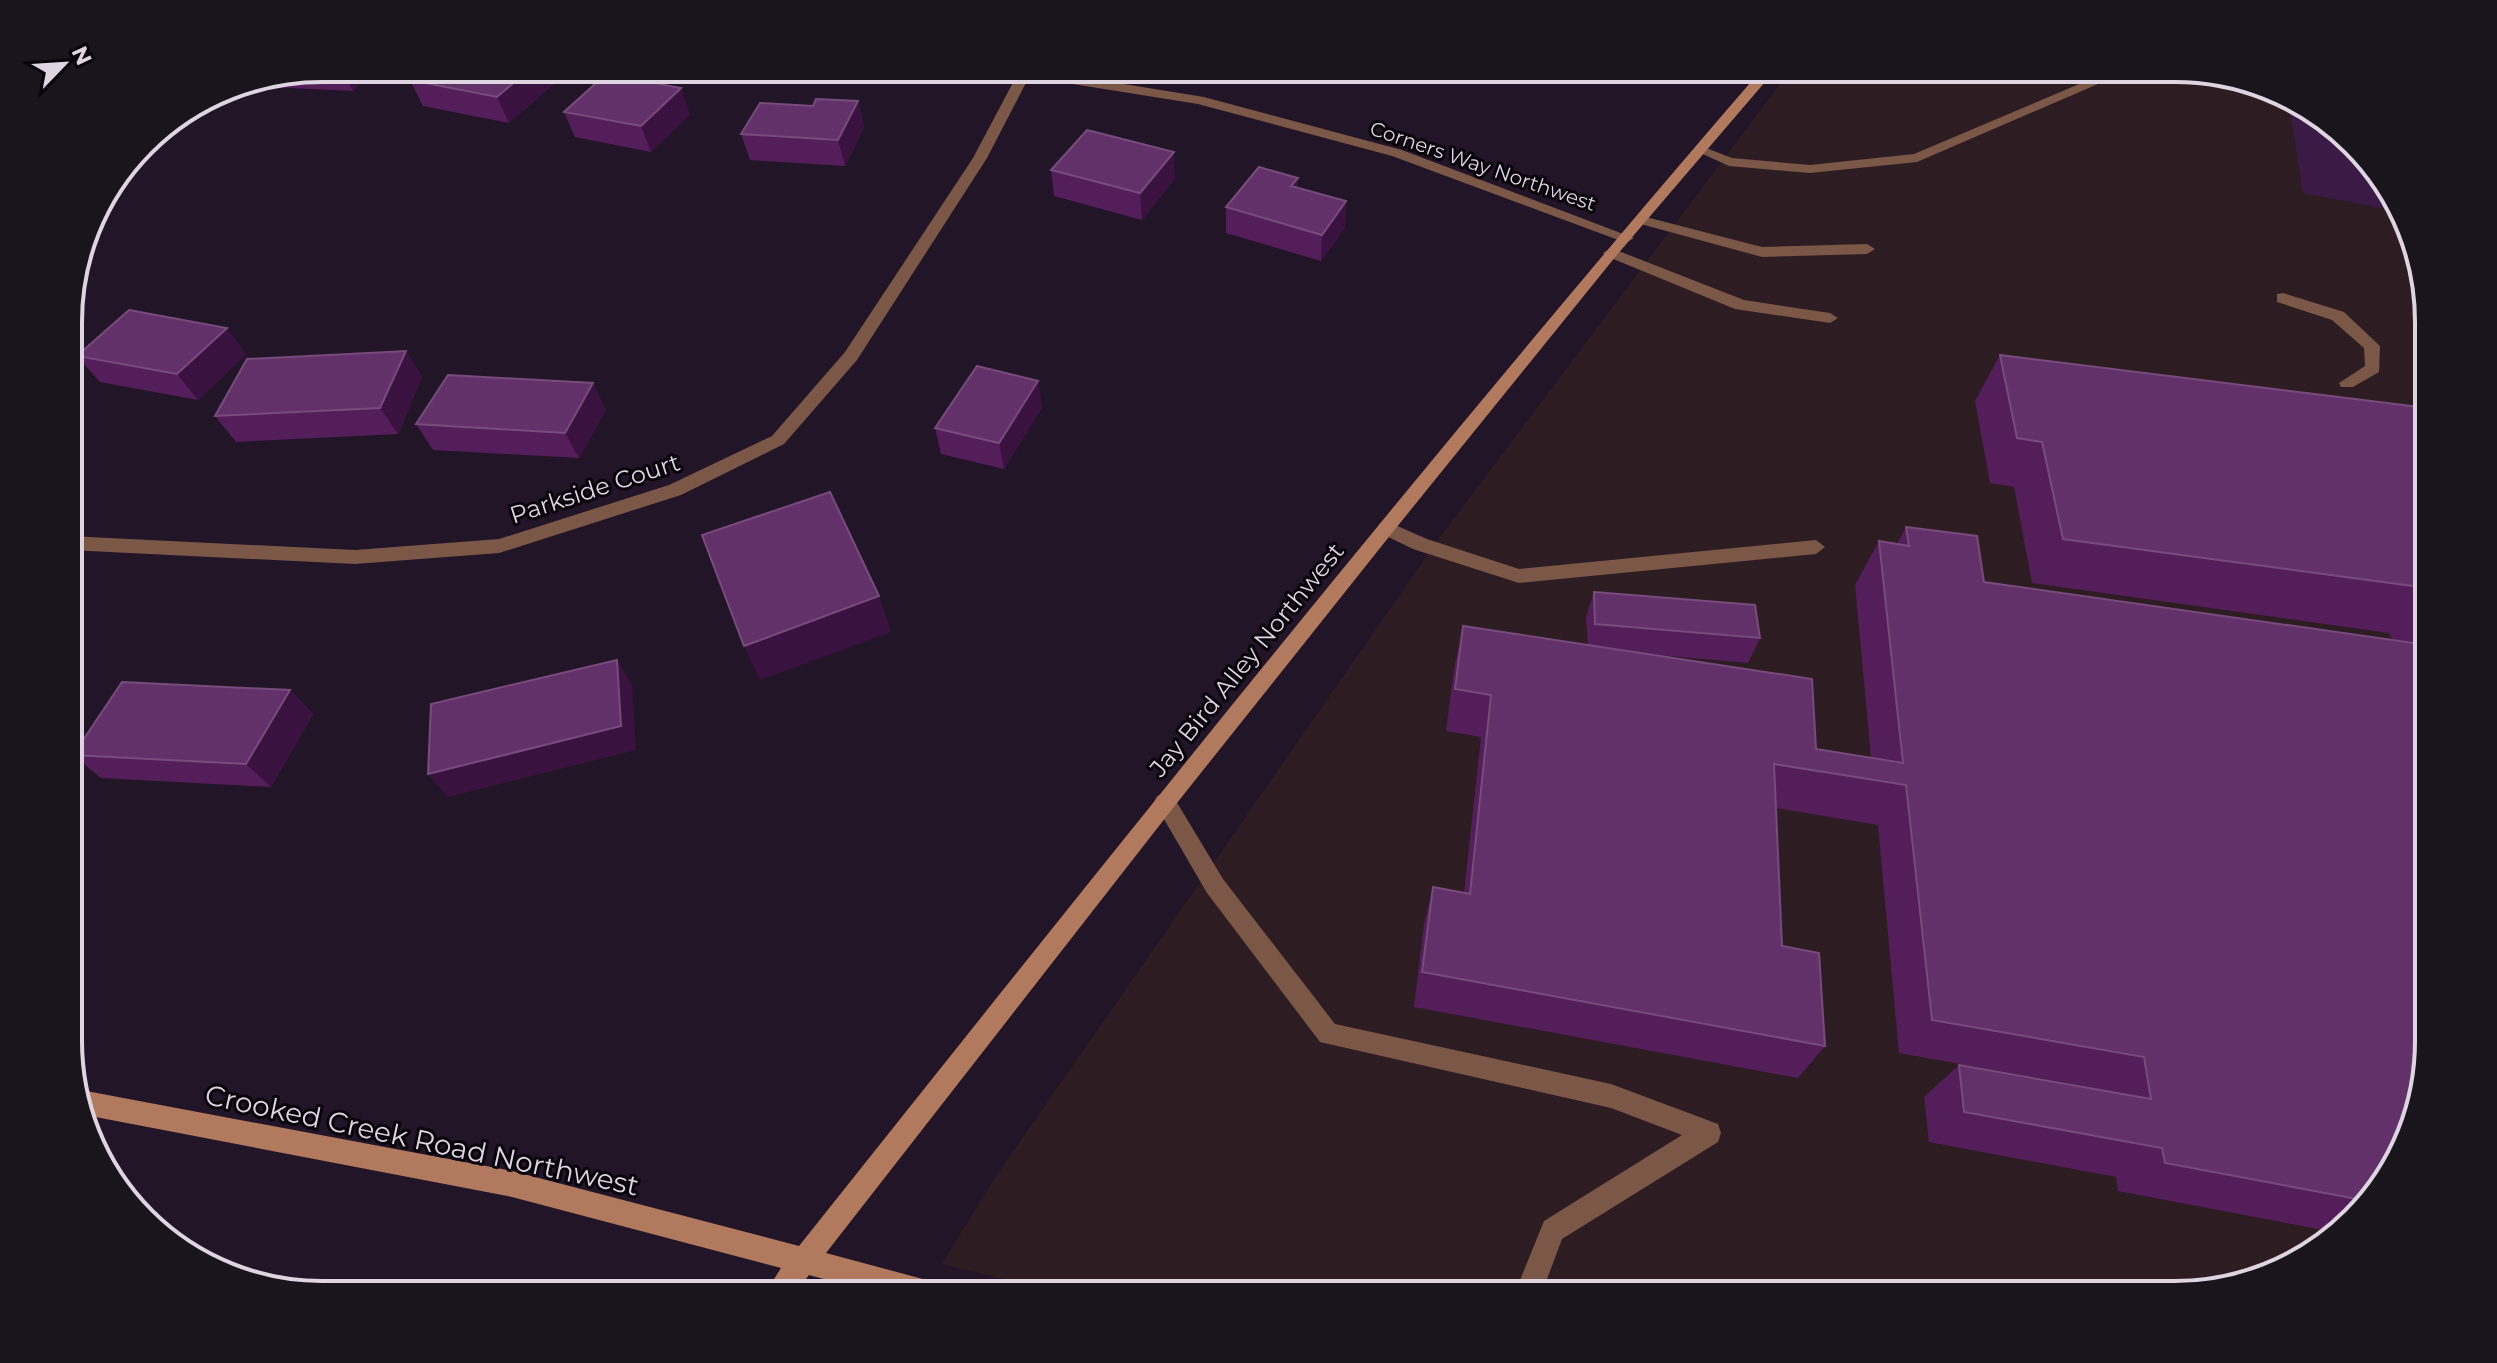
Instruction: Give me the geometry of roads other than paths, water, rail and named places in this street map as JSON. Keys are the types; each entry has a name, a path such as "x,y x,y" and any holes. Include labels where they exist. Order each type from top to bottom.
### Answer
{"street":[{"name":"Jay Bird Alley Northwest","path":"790,1281 892,1146 1386,528 1611,253 1758,82"},
{"path":"1701,150 1729,162 1810,169 1917,158 2095,82"},
{"name":"Parkside Court","path":"83,544 355,557 499,546 675,490 778,440 851,356 980,158 1019,83"},
{"name":"Corners Way Northwest","path":"1091,83 1199,100 1397,153 1626,238"},
{"path":"1642,220 1762,252 1867,249"},
{"path":"1611,253 1741,305 1830,318"},
{"path":"2283,298 2338,316 2372,346 2373,368 2347,383"},
{"path":"1386,528 1420,544 1519,576 1816,547"},
{"path":"1165,802 1215,886 1328,1034 1611,1096 1709,1133 1553,1230 1533,1280"},
{"name":"Crooked Creek Road Northwest","path":"90,1104 512,1184 881,1281"}]}
